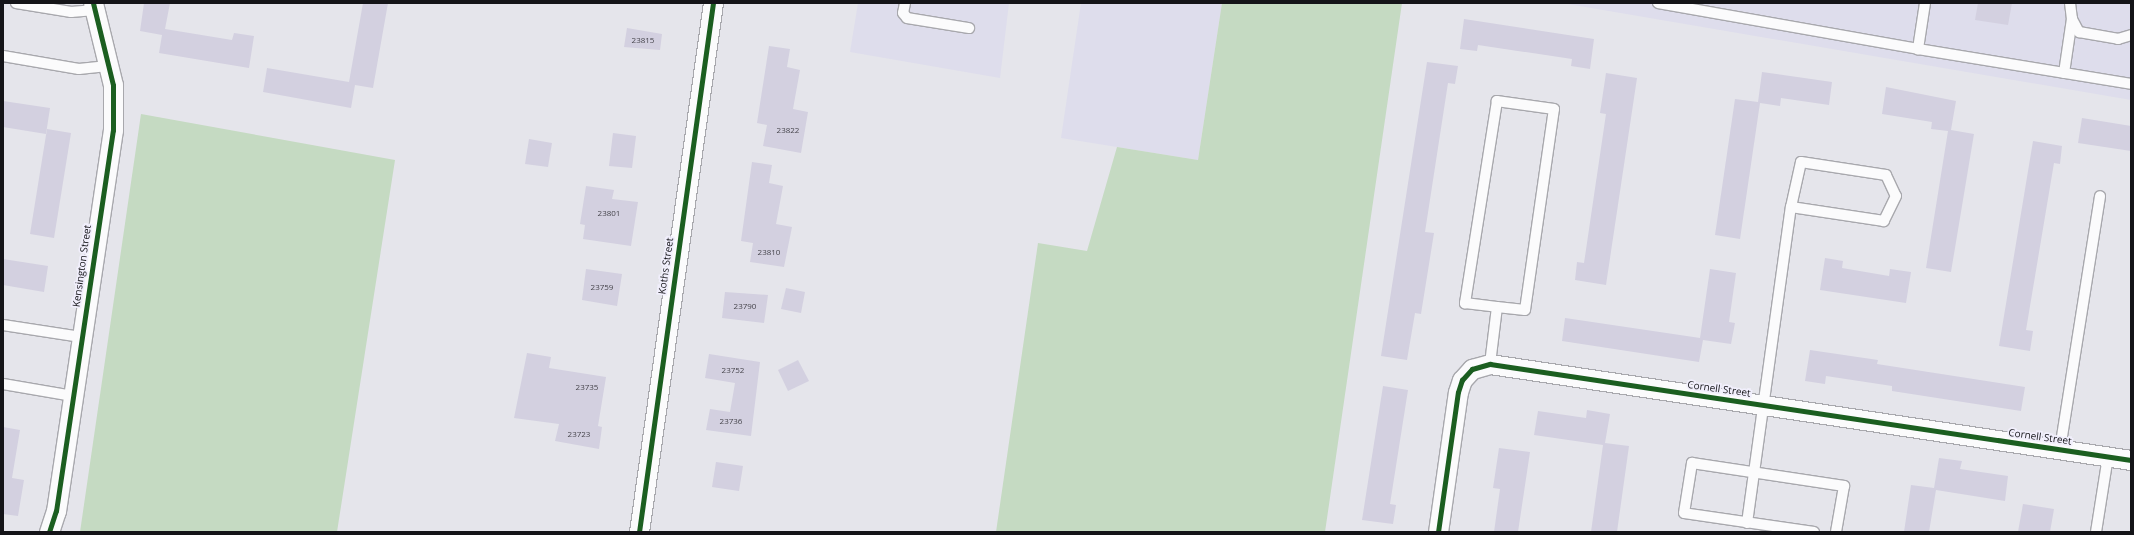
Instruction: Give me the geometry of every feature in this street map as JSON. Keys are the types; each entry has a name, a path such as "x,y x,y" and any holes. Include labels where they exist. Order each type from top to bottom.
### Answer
{"street":[{"name":"Koths Street","path":"639,532 713,3"},
{"name":"Kensington Street","path":"49,532 56,511 113,130 114,85 94,6"},
{"name":"Cornell Street","path":"1438,532 1458,392 1462,380 1472,369 1490,364 2131,460"}],"lane":[{"path":"16,3 71,12 94,6"},
{"path":"905,3 903,13 907,18 969,28"},
{"path":"1658,3 1918,49 2131,84"},
{"path":"1918,49 1925,3"},
{"path":"2064,73 2072,19 2070,3"},
{"path":"2072,19 2079,32 2093,37 2118,39 2131,35"},
{"path":"3,56 79,70 110,66"},
{"path":"1497,102 1554,109 1525,310 1497,307 1465,303 1497,102"},
{"path":"1747,523 1762,405 1791,207 1801,162 1886,175 1896,196 1884,221 1791,207"},
{"path":"2060,449 2100,196"},
{"path":"1490,364 1497,307"},
{"path":"3,325 81,337"},
{"path":"3,384 73,396"},
{"path":"2096,532 2108,456"},
{"path":"1814,532 1684,514 1692,463 1844,486 1836,532"}],"shaded area":[{"path":"858,3 1009,3 1000,78 850,52"},
{"path":"1081,3 1222,3 1198,160 1061,138"},
{"path":"1562,3 2131,3 2131,100"}],"green space":[{"path":"1222,3 1402,3 1325,532 996,532 1038,243 1087,251 1117,147 1198,160"},
{"path":"141,114 395,160 337,532 80,532"}],"building":[{"path":"144,3 170,3 165,29 232,40 234,33 254,36 249,68 159,53 162,35 140,31"},
{"path":"363,3 388,3 373,88 355,85 351,108 263,92 267,68 349,82"},
{"path":"1978,3 2012,3 2008,25 1975,20"},
{"path":"1464,19 1594,39 1590,69 1571,66 1572,59 1478,45 1477,51 1460,49"},
{"path":"627,28 662,34 660,50 624,47"},
{"path":"769,46 790,49 787,67 800,70 793,109 808,112 801,153 763,146 767,125 757,123"},
{"path":"1427,62 1458,66 1455,84 1448,83 1425,232 1434,233 1421,314 1415,313 1407,360 1381,356"},
{"path":"1762,72 1832,82 1829,105 1781,98 1780,106 1760,103 1740,239 1715,235 1735,99 1758,102"},
{"path":"1606,73 1637,78 1606,285 1575,280 1577,262 1584,263 1606,114 1600,113"},
{"path":"1886,87 1956,101 1951,130 1974,134 1951,272 1926,268 1948,131 1931,129 1932,122 1882,114"},
{"path":"3,101 50,108 46,134 3,127"},
{"path":"2082,118 2131,126 2131,151 2078,143"},
{"path":"47,129 71,133 54,238 30,234"},
{"path":"613,133 636,136 632,168 609,166"},
{"path":"529,139 552,143 548,167 525,164"},
{"path":"2033,141 2062,146 2060,164 2054,163 2026,330 2033,331 2030,351 1999,346"},
{"path":"752,162 772,165 769,183 783,186 776,224 792,227 784,267 750,262 753,243 741,241"},
{"path":"586,186 614,190 612,199 638,202 631,246 583,239 585,225 580,224"},
{"path":"1825,258 1843,261 1842,268 1889,276 1890,269 1911,272 1906,303 1820,290"},
{"path":"3,259 48,266 44,292 3,285"},
{"path":"586,269 622,274 617,306 582,300"},
{"path":"1710,269 1736,273 1729,322 1735,323 1731,344 1703,340 1699,362 1562,341 1565,318 1700,338"},
{"path":"786,288 805,292 801,313 781,309"},
{"path":"725,292 768,295 764,323 722,318"},
{"path":"1810,350 1878,360 1877,364 2025,387 2021,411 1892,391 1892,386 1826,376 1825,384 1805,381"},
{"path":"527,353 551,357 549,368 606,377 598,426 602,427 599,449 555,441 559,424 514,418"},
{"path":"709,354 760,362 751,436 706,430 710,409 730,412 735,383 705,378"},
{"path":"798,360 809,381 788,391 778,370"},
{"path":"1383,386 1408,390 1390,504 1396,505 1393,524 1362,520"},
{"path":"1587,410 1610,414 1605,443 1629,446 1617,532 1591,532 1603,445 1534,435 1538,411 1586,418"},
{"path":"3,427 20,430 12,478 24,480 18,516 3,514"},
{"path":"1499,448 1530,452 1518,532 1494,532 1500,489 1493,488"},
{"path":"1939,458 1962,461 1960,469 2008,476 2005,501 1936,490 1929,532 1904,532 1911,485 1934,488"},
{"path":"716,462 743,466 739,491 712,487"},
{"path":"2023,504 2054,509 2050,532 2018,532"}],"cycle path":[{"path":"49,532 56,511 113,130 113,85 93,3"},
{"path":"639,532 713,3"},
{"path":"1438,532 1458,392 1462,380 1472,369 1490,364 2131,460"}]}
